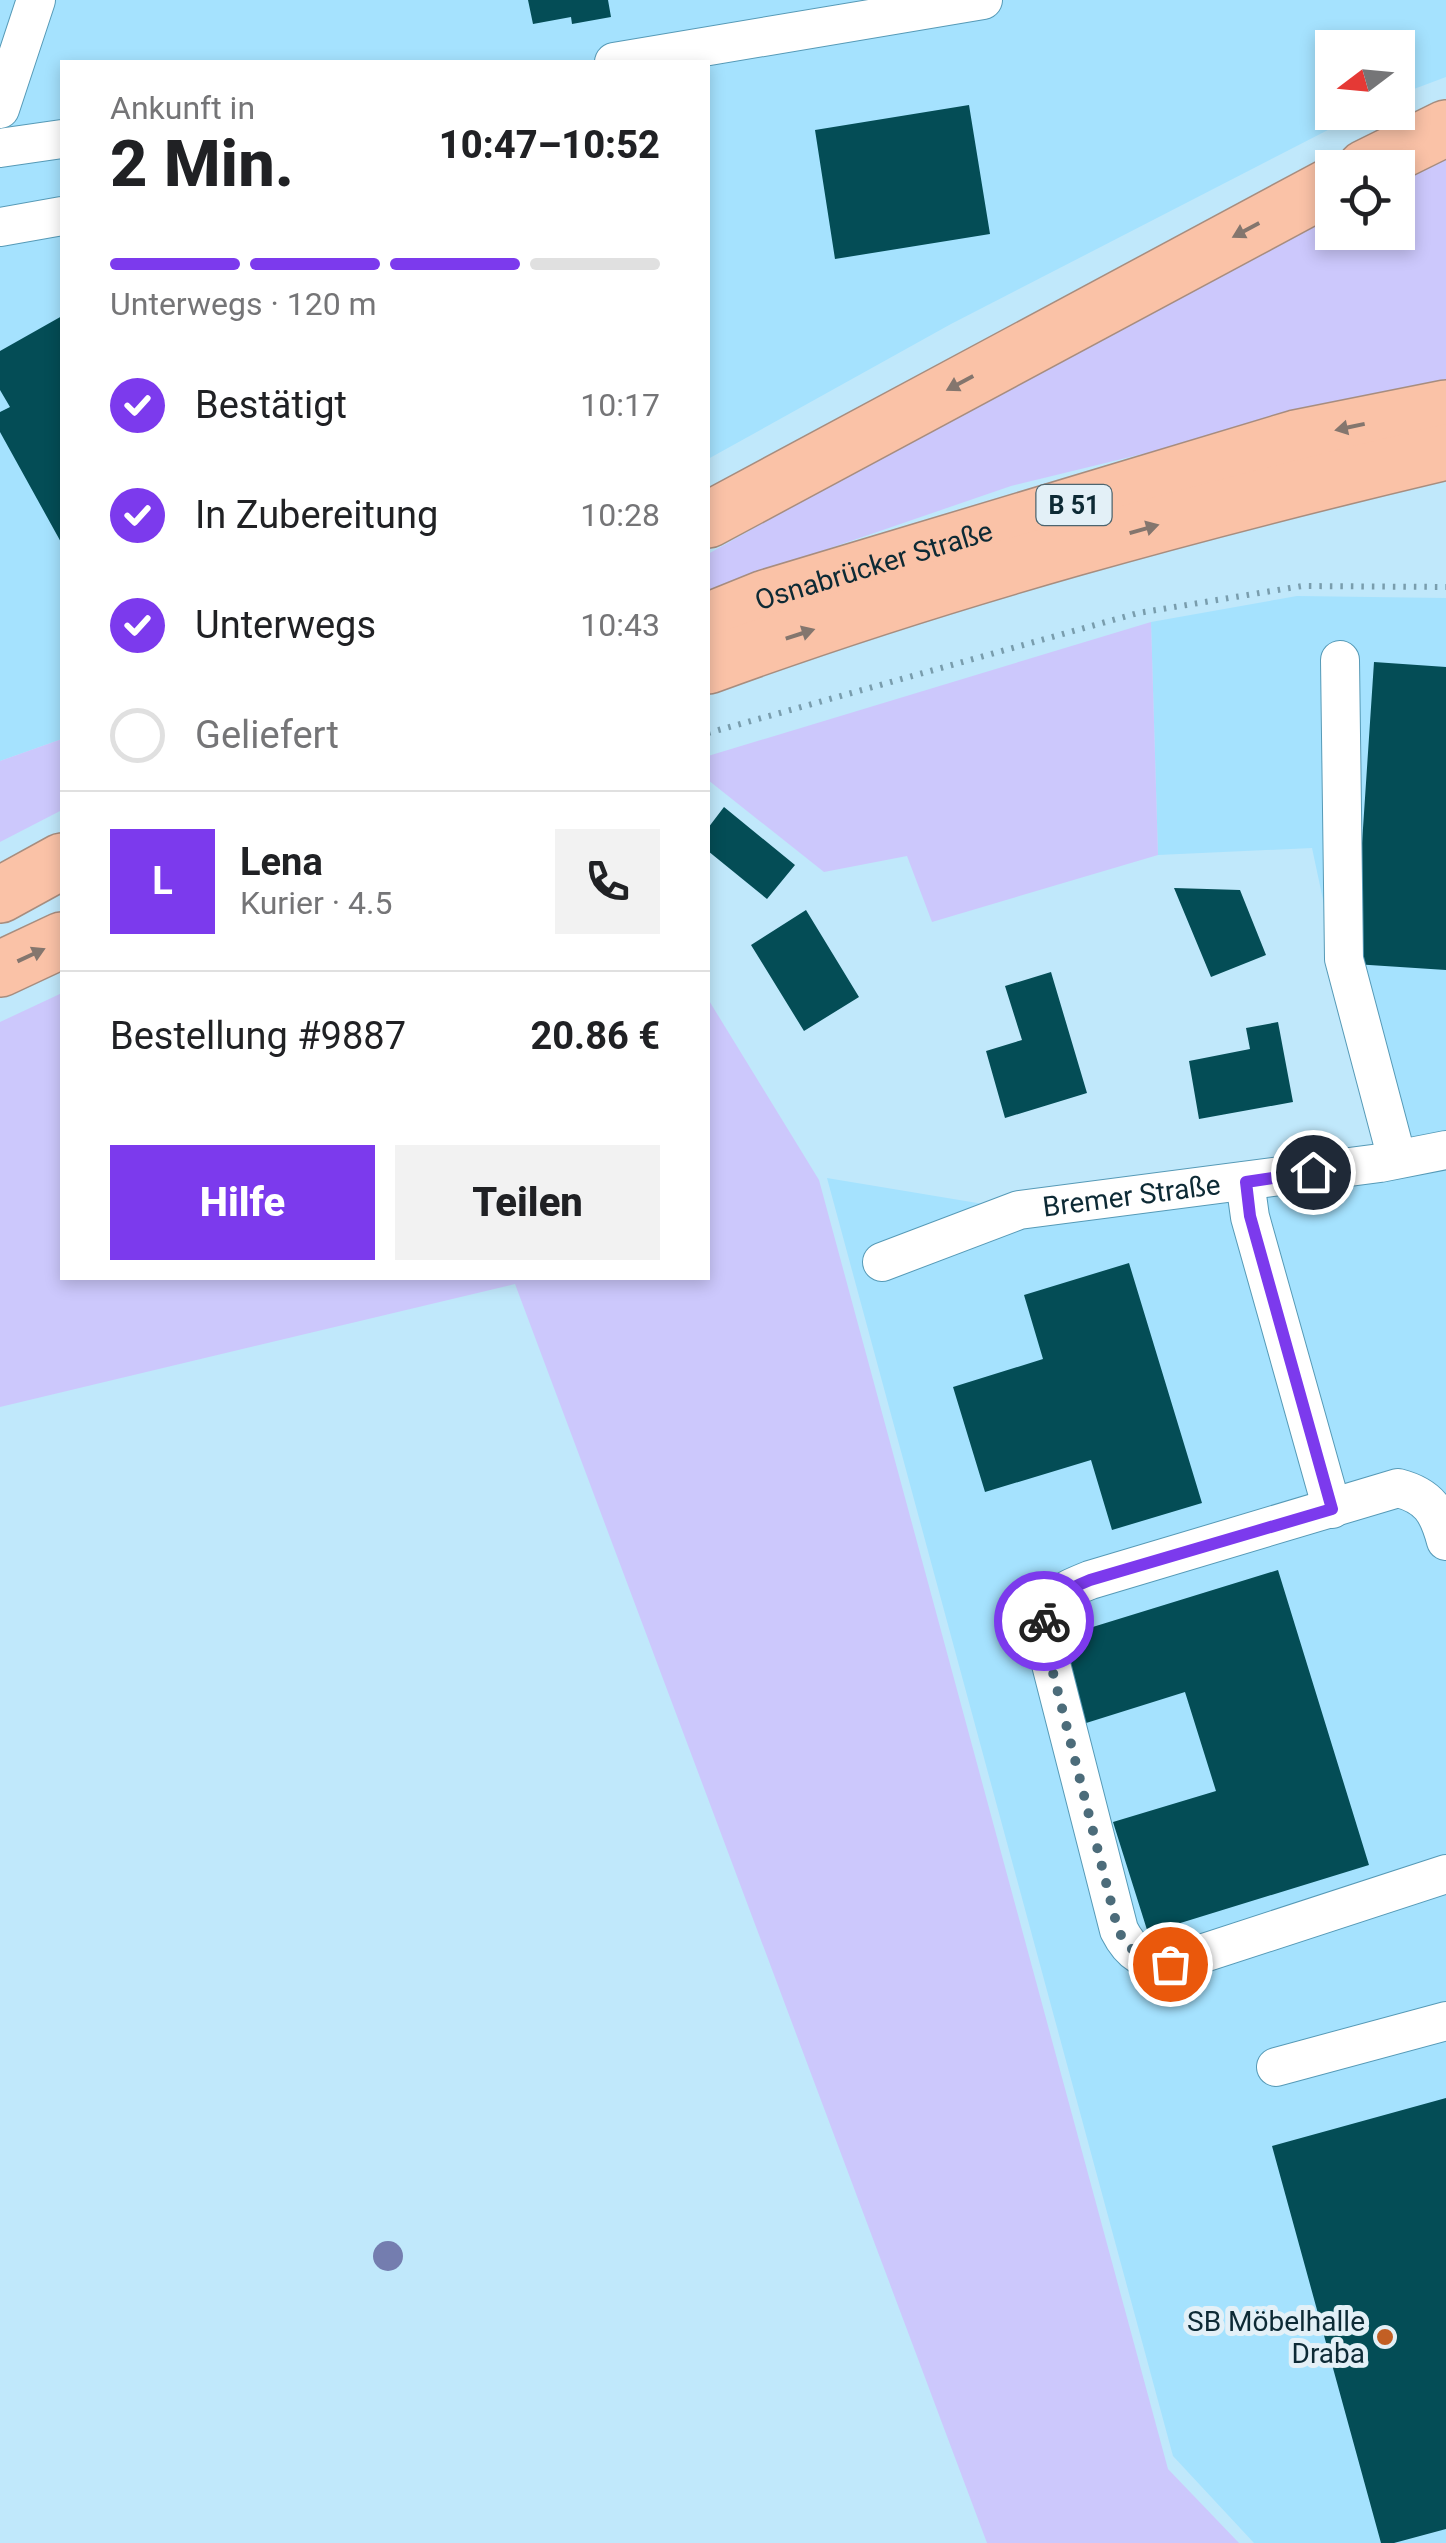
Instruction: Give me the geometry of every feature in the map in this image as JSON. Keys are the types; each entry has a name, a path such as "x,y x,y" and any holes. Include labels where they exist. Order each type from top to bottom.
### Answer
{"highway":[{"path":"1401,150 1446,128"},
{"path":"710,519 1315,193"},
{"name":"Osnabrücker Straße","path":"710,620 765,598 1296,438 1446,408"},
{"name":"Osnabrücker Straße","path":"710,665 939,588 1303,486 1446,452"},
{"path":"1303,486 1446,486"},
{"path":"0,895 60,861"},
{"path":"0,911 60,883"},
{"path":"0,970 60,941"}],"street":[{"path":"4,86 36,0"},
{"path":"626,60 983,0"},
{"path":"0,148 60,139"},
{"path":"0,227 60,216"},
{"path":"1340,660 1344,959 1398,1160"},
{"name":"Bremer Straße","path":"882,1262 1019,1210 1246,1182 1446,1150"},
{"path":"1246,1182 1250,1216 1332,1509"},
{"path":"1446,1542 1433,1505 1417,1493 1398,1488 1090,1580 1066,1590 1052,1602 1044,1615 1043,1633 1118,1930 1128,1948 1146,1960 1170,1964 1446,1874"},
{"path":"1276,2068 1446,2021"}],"path":[{"path":"710,732 1138,613 1302,586 1446,586"}],"shaded area":[{"path":"0,0 1446,0 1446,77 1415,89 1415,30 1315,30 1315,130 1328,130 951,324 710,458 710,60 60,60 60,740 0,761"},
{"path":"1446,156 1446,380 1011,486 710,589 710,553 959,413 1315,223 1315,250 1415,250 1415,172"},
{"path":"1297,596 1446,598 1446,2543 1254,2543 1173,2456 827,1178 1019,1210 1379,1163 1312,848 1158,855 1151,622"},
{"path":"1151,622 1158,855 932,922 907,856 824,872 710,782 710,755"},
{"path":"60,740 60,811 0,842 0,761"},
{"path":"60,994 60,1280 710,1280 710,1002 819,1180 1168,2469 1239,2543 987,2543 515,1284 0,1407 0,1022"}],"building":[{"path":"528,0 608,0 611,17 572,24 571,17 533,24"},
{"path":"969,105 990,234 835,259 815,130"},
{"path":"60,317 60,540 0,432 0,412 10,407 0,390 0,351"},
{"path":"1374,662 1446,667 1446,970 1354,964"},
{"path":"724,807 795,865 767,899 710,853 710,825"},
{"path":"1174,888 1240,890 1266,955 1211,977"},
{"path":"806,910 859,997 804,1031 751,945"},
{"path":"1051,972 1087,1093 1005,1118 986,1051 1022,1040 1005,986"},
{"path":"1278,1022 1293,1102 1199,1119 1189,1061 1250,1049 1246,1028"},
{"path":"1129,1263 1202,1503 1112,1530 1091,1460 985,1492 953,1387 1043,1359 1024,1295"},
{"path":"1278,1570 1369,1865 1148,1933 1113,1822 1216,1791 1185,1692 1083,1724 1057,1638"},
{"name":"SB Möbelhalle Draba","path":"1446,2098 1446,2529 1381,2543 1272,2146"}],"way so far":[{"path":"1044,1621 1043,1633 1118,1930 1128,1948 1146,1960 1170,1964"}],"place":[{"name":"SB Möbelhalle Draba","path":"1385,2337"}],"route":[{"path":"1044,1621 1052,1602 1066,1590 1090,1580 1332,1509 1250,1216 1246,1182 1313,1172"}]}
